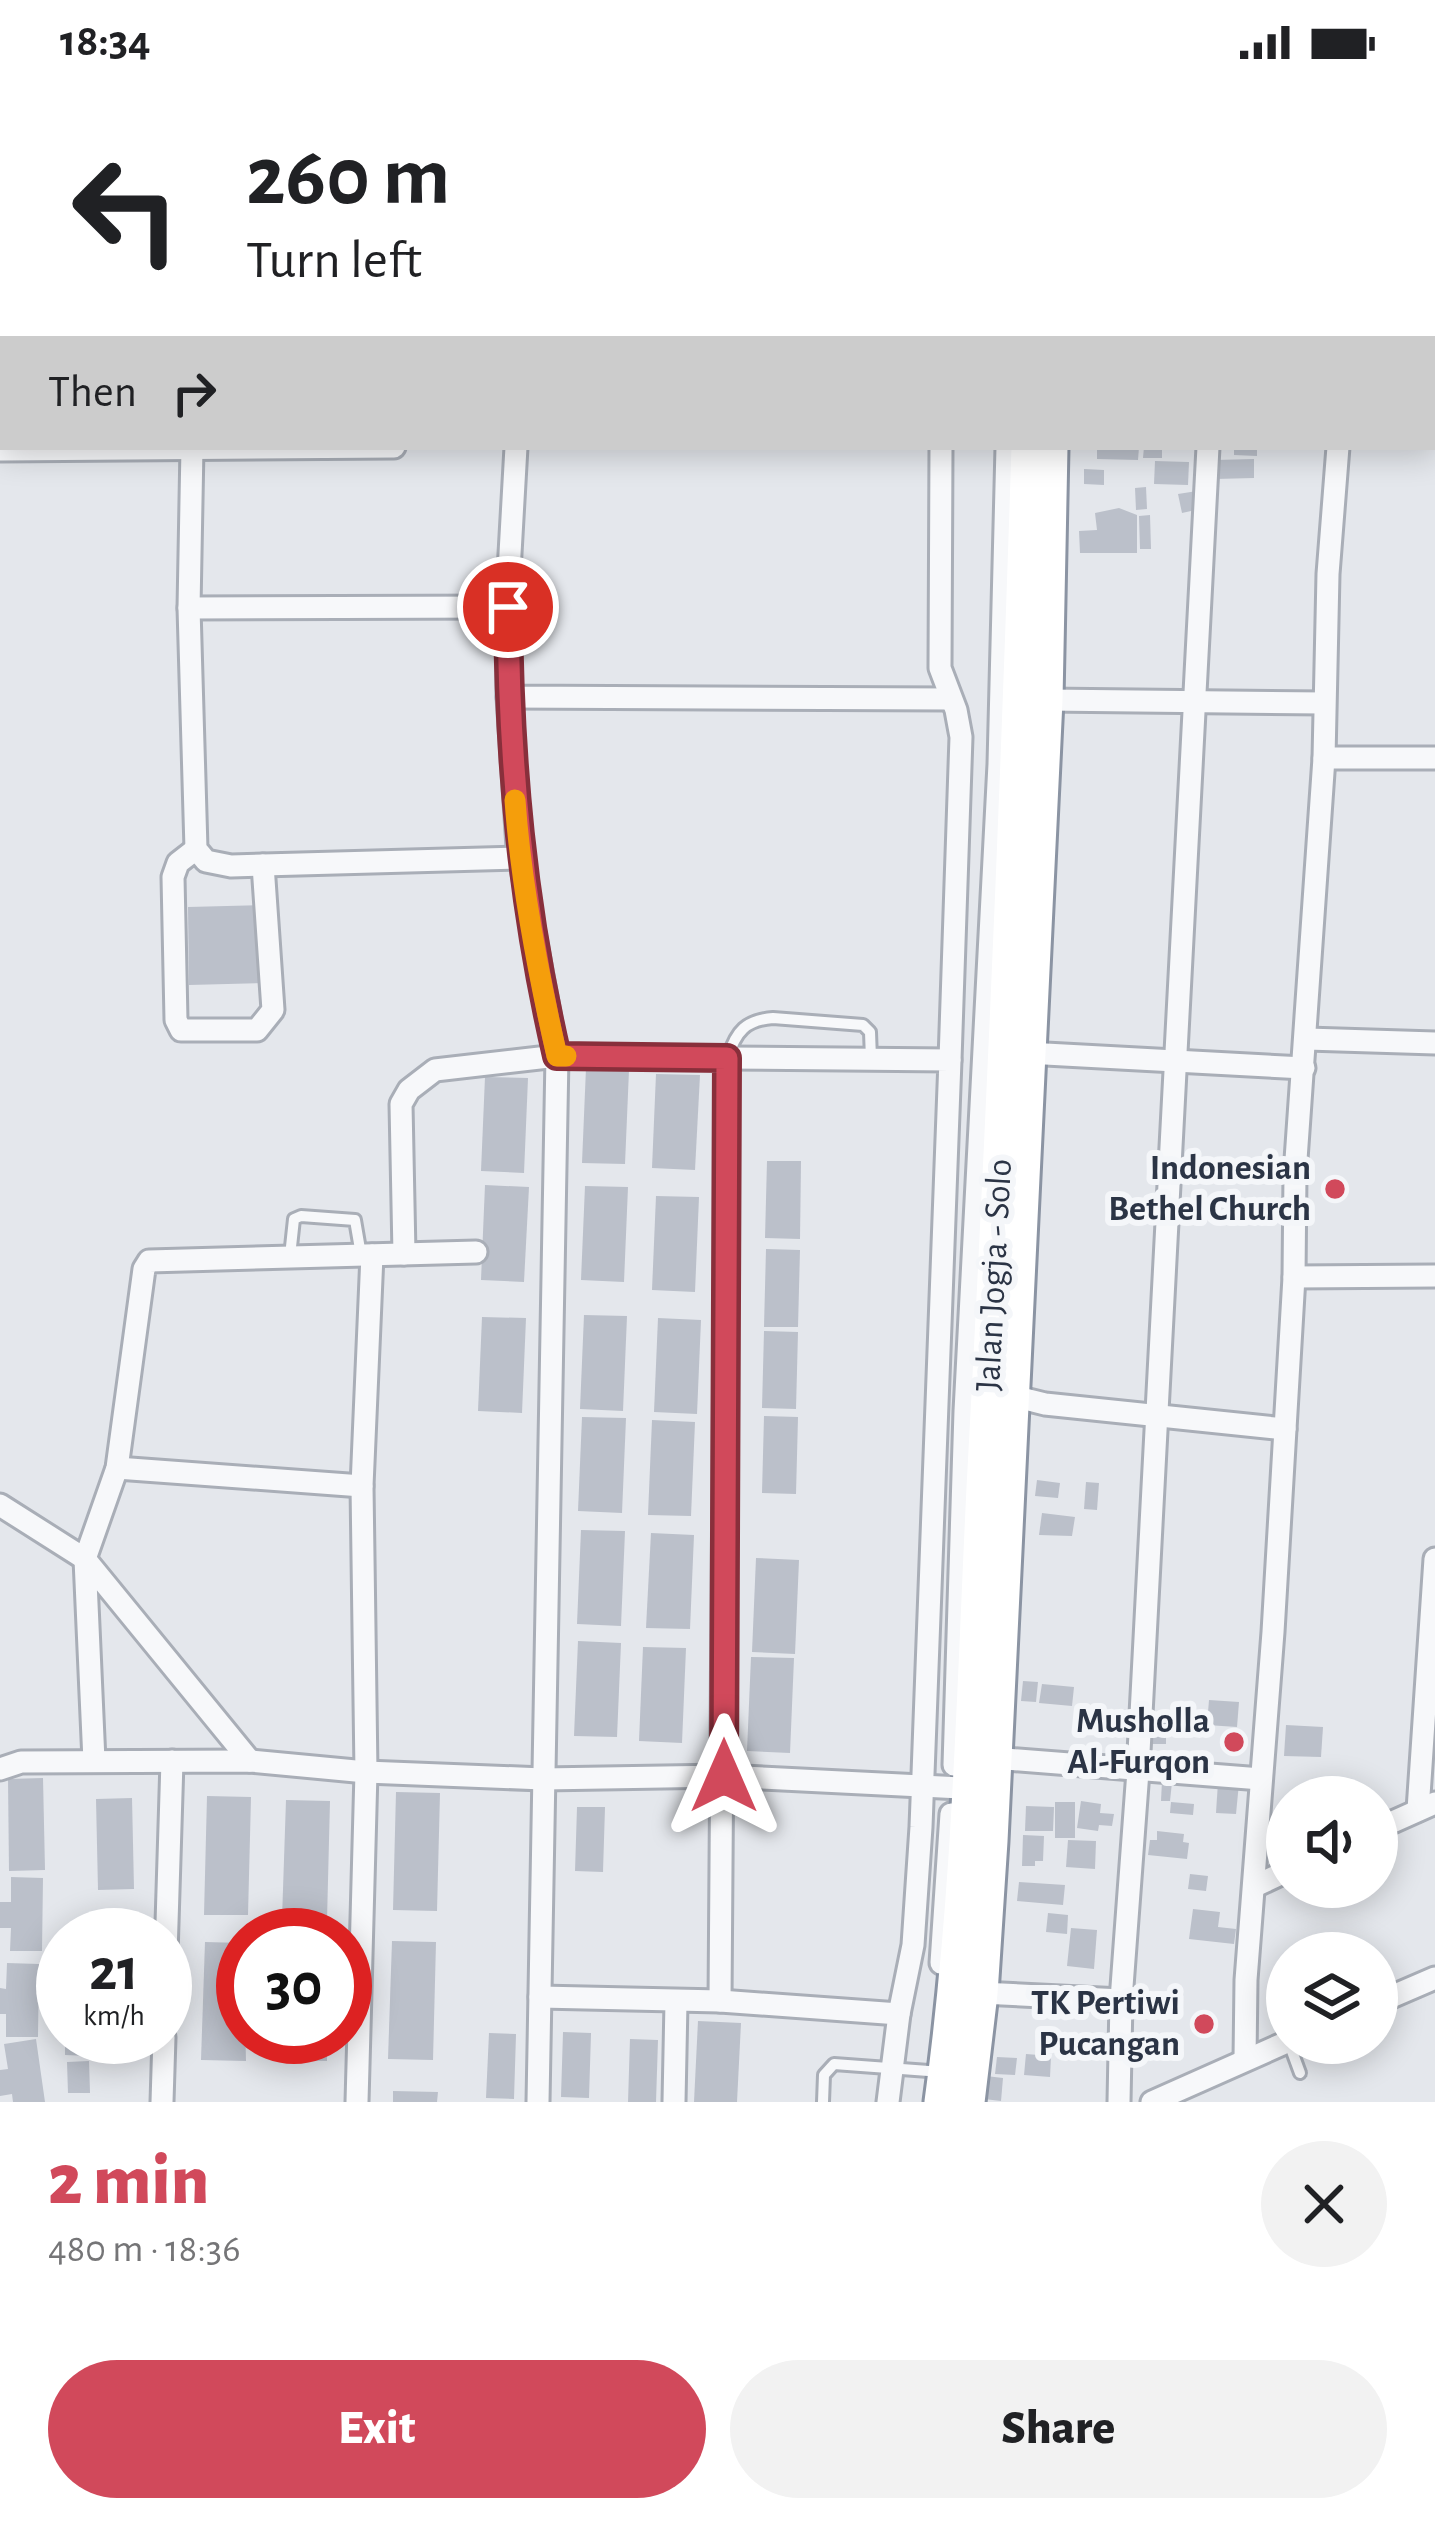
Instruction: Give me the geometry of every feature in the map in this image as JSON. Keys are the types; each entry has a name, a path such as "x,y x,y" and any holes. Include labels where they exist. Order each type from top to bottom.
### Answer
{"highway":[{"name":"Jalan Jogja - Solo","path":"968,2102 981,1993 977,1781 964,1717 1022,704 1028,450"},
{"name":"Jalan Jogja - Solo","path":"940,2082 977,1781 1013,1396 1027,1053 1022,704 1051,450"}],"street":[{"path":"192,450 196,849 214,864 520,858"},
{"path":"516,450 508,697 520,858 557,1056 538,2102"},
{"path":"888,2102 913,1945 961,736 940,668 941,450"},
{"path":"1007,450 1022,704 1324,703"},
{"path":"1119,2102 1208,450"},
{"path":"1245,2059 1246,1980 1256,1886 1294,1276 1295,1174 1324,758 1330,522 1338,450"},
{"path":"190,608 508,607"},
{"path":"508,697 951,699"},
{"path":"1324,758 1435,758"},
{"path":"196,849 178,863 173,877 176,1020 181,1030 257,1030 273,1010 263,865"},
{"path":"1307,1039 1435,1043"},
{"path":"1027,1053 1304,1068"},
{"path":"404,1253 401,1104 409,1090 435,1070 557,1056 950,1060"},
{"path":"719,2001 727,1058"},
{"path":"94,1761 86,1558 117,1468 146,1264 153,1260 476,1252"},
{"path":"357,2102 366,1772 362,1486 366,1255"},
{"path":"1294,1276 1435,1276"},
{"path":"1013,1396 1045,1404 1285,1430"},
{"path":"117,1468 362,1486"},
{"path":"0,1504 86,1558 250,1761"},
{"path":"1398,1819 1427,1806 1435,1559"},
{"path":"167,1908 172,1761"},
{"path":"0,1769 21,1762 250,1761 366,1772 543,1779 724,1776 921,1784 1138,1771 1261,1779"},
{"path":"1256,1886 1266,1881"},
{"path":"1398,1994 1435,1978"},
{"path":"981,1993 1121,2000"},
{"path":"540,1997 719,2001 899,2014"},
{"path":"674,2102 676,2002"},
{"path":"1152,2102 1266,2051"},
{"path":"162,2102 163,2064"},
{"path":"928,2102 940,2082"}],"lane":[{"path":"727,1058 742,1027 773,1018 863,1025 870,1032 871,1059"},
{"path":"290,1257 290,1228 301,1216 355,1220 366,1255"},
{"path":"823,2102 826,2067 834,2064 892,2067 940,2082"},
{"path":"1297,2064 1300,2073"}],"building":[{"path":"1097,450 1139,450 1138,460 1097,459"},
{"path":"1144,450 1162,450 1162,458 1143,458"},
{"path":"1234,450 1257,450 1257,456 1234,455"},
{"path":"1254,459 1254,478 1215,479 1215,460"},
{"path":"1155,461 1189,462 1188,485 1154,484"},
{"path":"1084,469 1104,470 1104,485 1084,484"},
{"path":"1146,487 1147,509 1136,510 1135,488"},
{"path":"1197,491 1200,509 1182,513 1178,494"},
{"path":"1119,508 1137,515 1137,553 1080,553 1079,531 1097,530 1095,513"},
{"path":"1150,515 1151,549 1140,549 1139,516"},
{"path":"264,905 265,983 189,985 188,907"},
{"path":"586,1068 629,1070 625,1164 582,1163"},
{"path":"656,1074 700,1075 695,1170 652,1168"},
{"path":"485,1077 528,1078 524,1173 481,1171"},
{"path":"767,1161 801,1161 800,1239 765,1238"},
{"path":"485,1185 529,1187 524,1282 481,1280"},
{"path":"585,1186 628,1187 624,1282 581,1280"},
{"path":"656,1196 699,1197 695,1292 652,1290"},
{"path":"766,1249 800,1250 798,1327 764,1327"},
{"path":"584,1315 627,1316 623,1411 580,1409"},
{"path":"482,1317 526,1318 522,1413 478,1411"},
{"path":"658,1318 701,1320 697,1414 654,1412"},
{"path":"764,1331 798,1332 796,1409 762,1408"},
{"path":"764,1416 798,1417 796,1494 762,1493"},
{"path":"582,1417 626,1418 622,1513 578,1511"},
{"path":"652,1420 695,1422 691,1516 648,1515"},
{"path":"1037,1480 1060,1483 1058,1498 1035,1496"},
{"path":"1086,1482 1099,1483 1097,1510 1084,1509"},
{"path":"1042,1513 1075,1517 1072,1536 1039,1535"},
{"path":"581,1530 625,1531 621,1626 577,1624"},
{"path":"651,1533 694,1535 690,1629 646,1628"},
{"path":"756,1558 799,1560 795,1654 752,1652"},
{"path":"578,1641 621,1643 617,1737 574,1736"},
{"path":"643,1647 686,1648 682,1743 639,1741"},
{"path":"751,1657 794,1658 790,1753 747,1751"},
{"path":"1023,1681 1038,1682 1036,1702 1021,1701"},
{"path":"1042,1684 1074,1687 1072,1706 1039,1703"},
{"path":"1209,1700 1239,1702 1237,1727 1207,1725"},
{"path":"1166,1718 1166,1744 1148,1744 1148,1719"},
{"path":"1286,1725 1323,1727 1321,1757 1284,1756"},
{"path":"43,1778 45,1870 9,1871 8,1779"},
{"path":"1162,1781 1172,1782 1170,1801 1161,1801"},
{"path":"1218,1782 1239,1783 1236,1814 1216,1813"},
{"path":"396,1792 440,1793 437,1911 393,1910"},
{"path":"207,1796 251,1797 248,1908 216,1908 216,1915 204,1915"},
{"path":"132,1798 134,1889 98,1890 96,1799"},
{"path":"286,1800 330,1801 327,1908 282,1908"},
{"path":"1081,1801 1101,1804 1100,1813 1114,1814 1112,1826 1099,1825 1098,1831 1077,1828"},
{"path":"1055,1802 1075,1802 1075,1838 1055,1838"},
{"path":"1171,1802 1194,1804 1193,1815 1170,1813"},
{"path":"1026,1806 1054,1807 1053,1831 1025,1831"},
{"path":"577,1807 605,1807 603,1872 575,1871"},
{"path":"1157,1831 1184,1834 1183,1842 1189,1843 1187,1859 1148,1855"},
{"path":"1023,1835 1044,1836 1043,1861 1035,1861 1035,1866 1022,1866"},
{"path":"1068,1840 1096,1841 1095,1869 1066,1867"},
{"path":"1190,1874 1208,1876 1206,1891 1188,1889"},
{"path":"11,1877 43,1878 43,1908 36,1908 36,1951 10,1951 11,1928 0,1928 0,1902 11,1902"},
{"path":"1019,1882 1065,1885 1063,1905 1017,1901"},
{"path":"1193,1909 1220,1912 1218,1927 1236,1929 1234,1944 1189,1939"},
{"path":"1048,1913 1068,1915 1067,1934 1046,1932"},
{"path":"1071,1928 1097,1930 1094,1969 1067,1966"},
{"path":"392,1941 436,1942 433,2060 388,2059"},
{"path":"205,1942 216,1942 216,2060 201,2060"},
{"path":"7,1963 36,1964 36,2037 6,2037 0,1988 6,1989"},
{"path":"698,2021 741,2023 737,2102 694,2102"},
{"path":"563,2032 591,2033 589,2098 561,2097"},
{"path":"489,2033 516,2034 514,2099 486,2098"},
{"path":"36,2039 45,2102 13,2102 12,2094 0,2096 0,2070 8,2069 4,2044"},
{"path":"630,2039 658,2040 656,2102 628,2102"},
{"path":"1026,2054 1051,2056 1050,2077 1024,2075"},
{"path":"997,2057 1017,2058 1015,2075 995,2074"},
{"path":"67,2064 89,2064 90,2093 68,2093"},
{"path":"986,2076 1003,2078 1001,2101 984,2099"},
{"path":"393,2091 438,2092 437,2102 393,2102"}],"slow traffic":[{"path":"515,800 518,847 550,1026 557,1056 566,1056"}],"place":[{"name":"Indonesian Bethel Church","path":"1335,1189"},
{"name":"Musholla Al-Furqon","path":"1234,1742"},
{"name":"TK Pertiwi Pucangan","path":"1204,2024"}],"route":[{"path":"508,607 508,697 518,847 557,1056 727,1058 724,1776"}]}
